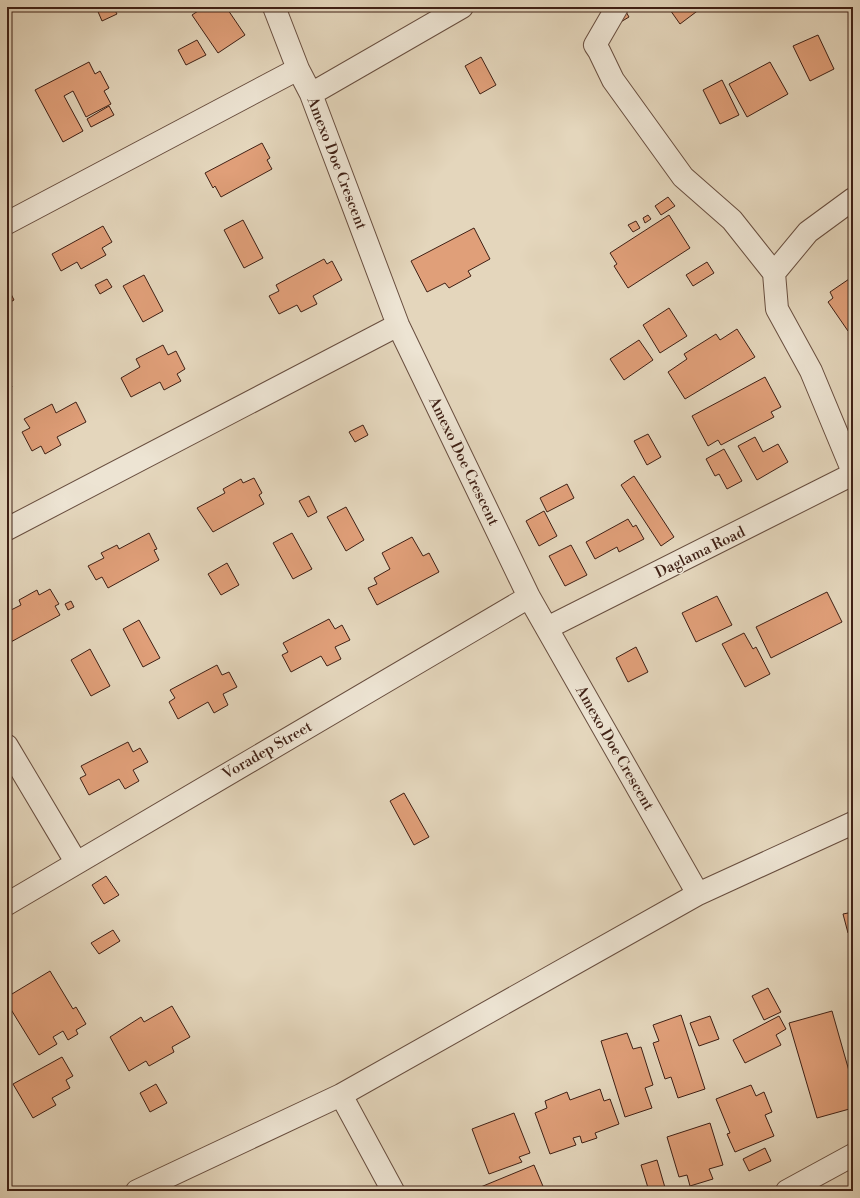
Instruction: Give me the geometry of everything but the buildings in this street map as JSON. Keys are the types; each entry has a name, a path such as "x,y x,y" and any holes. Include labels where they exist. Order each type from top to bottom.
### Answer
{"street":[{"name":"Amexo Doe Crescent","path":"274,7 298,69 311,94 398,325 529,597 698,894"},
{"path":"311,94 462,7"},
{"path":"617,7 595,45 613,80 683,177 732,220 774,273 777,309 811,371 853,473"},
{"path":"7,223 298,69"},
{"path":"774,273 808,232 853,199"},
{"path":"7,529 398,325"},
{"name":"Daglama Road","path":"547,628 853,473"},
{"name":"Voradep Street","path":"7,904 76,862 529,597"},
{"path":"7,746 76,862"},
{"path":"137,1191 341,1095 698,894 853,823"},
{"path":"341,1095 393,1191"},
{"path":"787,1191 853,1155"}]}
